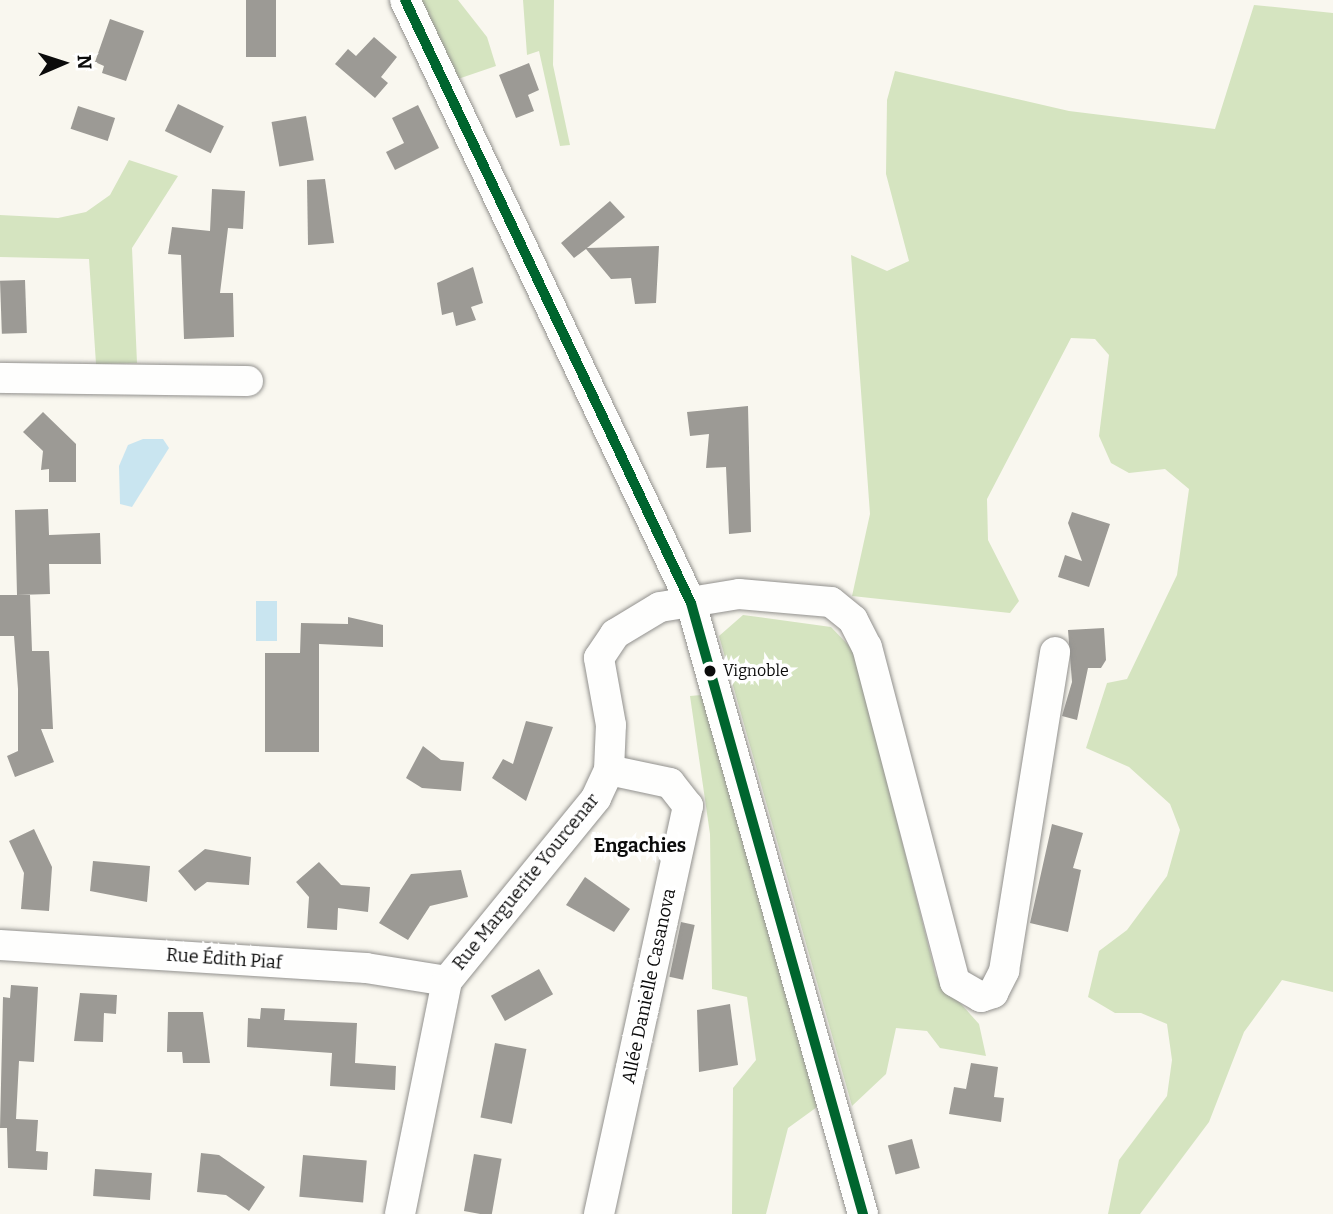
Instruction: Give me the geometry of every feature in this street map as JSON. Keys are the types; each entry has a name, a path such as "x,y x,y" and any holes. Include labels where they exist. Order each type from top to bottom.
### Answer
{"street":[{"path":"405,0 691,603 863,1214"},
{"path":"0,377 248,381"},
{"name":"Rue Marguerite Yourcenar","path":"400,1214 447,981 596,798 609,770 611,725 599,658 615,634 660,607 791,594 831,602 853,620 867,647 955,982 981,997 993,993 1004,971 1055,652"},
{"name":"Allée Danielle Casanova","path":"599,1214 688,806 670,783 609,770"},
{"name":"Rue Édith Piaf","path":"0,945 366,968 447,981"}],"green space":[{"path":"418,0 458,0 487,37 496,66 455,80"},
{"path":"523,0 554,0 553,65 570,145 560,146 539,51 527,55"},
{"path":"1254,5 1333,13 1333,992 1282,980 1244,1032 1209,1122 1140,1214 1108,1214 1119,1160 1167,1096 1172,1060 1167,1024 1141,1013 1115,1013 1088,997 1099,951 1127,930 1167,876 1180,830 1170,804 1129,767 1086,748 1107,683 1127,679 1177,575 1189,489 1165,469 1129,473 1111,463 1099,436 1109,355 1095,339 1071,338 987,499 988,540 1019,601 1010,613 852,596 870,514 851,255 887,271 909,261 886,174 887,100 895,71 1069,111 1215,129"},
{"path":"129,160 178,176 132,248 137,363 96,364 89,259 0,257 0,215 58,218 86,212 110,195"},
{"path":"743,615 831,627 854,651 936,976 979,1024 986,1056 940,1048 927,1031 896,1028 886,1074 852,1106 719,636"},
{"path":"701,695 713,702 817,1107 788,1128 766,1214 732,1214 733,1088 756,1060 747,997 712,989 710,834 690,696"}],"water":[{"path":"143,439 163,439 169,448 132,507 120,504 119,466 128,445"},
{"path":"256,601 277,601 277,641 256,641"}],"building":[{"path":"246,0 276,0 276,57 246,57"},
{"path":"110,19 144,31 126,81 102,73 104,66 95,62"},
{"path":"374,37 397,57 381,77 388,83 375,98 335,64 348,49 356,56"},
{"path":"529,63 539,90 528,95 534,111 516,118 499,75"},
{"path":"178,104 224,126 211,153 165,131"},
{"path":"418,105 439,148 395,170 386,152 404,143 392,118"},
{"path":"78,106 115,118 108,141 71,129"},
{"path":"306,116 314,160 279,166 272,122"},
{"path":"325,179 334,243 308,245 307,180"},
{"path":"212,189 245,191 243,229 228,228 220,293 233,293 234,337 184,339 181,255 168,254 172,227 210,231"},
{"path":"610,201 625,217 587,248 659,246 656,303 635,304 631,278 611,279 586,249 574,258 561,243"},
{"path":"473,267 483,303 471,307 476,320 456,326 453,312 442,315 437,283"},
{"path":"25,280 27,333 2,334 0,281"},
{"path":"748,406 751,532 729,534 726,467 706,468 709,434 690,436 687,412"},
{"path":"43,412 76,444 76,482 49,482 49,469 41,470 43,451 23,432"},
{"path":"48,509 49,535 100,533 101,564 49,564 50,594 17,595 15,510"},
{"path":"1072,512 1110,524 1089,587 1058,577 1065,555 1082,561 1068,523"},
{"path":"0,595 30,595 32,651 49,651 53,729 41,729 54,762 15,777 7,756 18,751 18,689 14,636 0,636"},
{"path":"348,617 383,625 383,647 319,644 319,752 265,752 265,653 300,653 301,623 348,624"},
{"path":"1104,628 1106,660 1101,668 1088,668 1077,720 1062,716 1072,682 1068,630"},
{"path":"526,721 553,727 526,801 492,778 503,759 513,764"},
{"path":"423,746 441,760 464,762 461,791 422,788 406,778"},
{"path":"1052,824 1083,833 1073,868 1081,870 1068,932 1030,923"},
{"path":"34,829 52,867 49,911 21,909 24,873 9,841"},
{"path":"205,849 251,857 249,885 207,882 195,891 178,871"},
{"path":"93,861 150,866 147,902 90,891"},
{"path":"319,862 341,885 370,887 368,912 338,908 337,930 307,928 309,897 296,882"},
{"path":"461,870 468,897 430,906 408,940 379,923 411,874"},
{"path":"585,877 630,909 614,932 566,905"},
{"path":"681,922 695,925 683,980 669,977"},
{"path":"539,969 553,994 505,1021 491,996"},
{"path":"11,985 38,987 34,1062 19,1061 16,1119 38,1120 36,1151 48,1152 47,1170 8,1168 7,1128 0,1128 3,997 10,998"},
{"path":"80,993 117,995 116,1014 104,1013 103,1042 74,1041"},
{"path":"730,1004 738,1065 699,1072 697,1010"},
{"path":"261,1008 285,1009 284,1020 357,1023 355,1063 396,1066 395,1090 330,1086 332,1053 247,1047 248,1018 260,1019"},
{"path":"168,1012 203,1012 210,1063 183,1063 182,1052 167,1052"},
{"path":"495,1043 526,1049 512,1124 480,1118"},
{"path":"971,1063 998,1067 994,1097 1004,1098 1001,1122 949,1114 954,1087 966,1089"},
{"path":"912,1139 920,1168 896,1174 888,1145"},
{"path":"201,1153 219,1155 265,1187 249,1211 226,1195 197,1192"},
{"path":"474,1154 502,1159 492,1214 464,1211"},
{"path":"303,1155 367,1161 363,1202 299,1197"},
{"path":"95,1169 152,1173 150,1200 93,1196"}],"transit line":[{"path":"405,0 691,603 863,1214"}],"place":[{"name":"Vignoble","path":"710,671"}],"district":[{"name":"Engachies","path":"640,846"}]}
